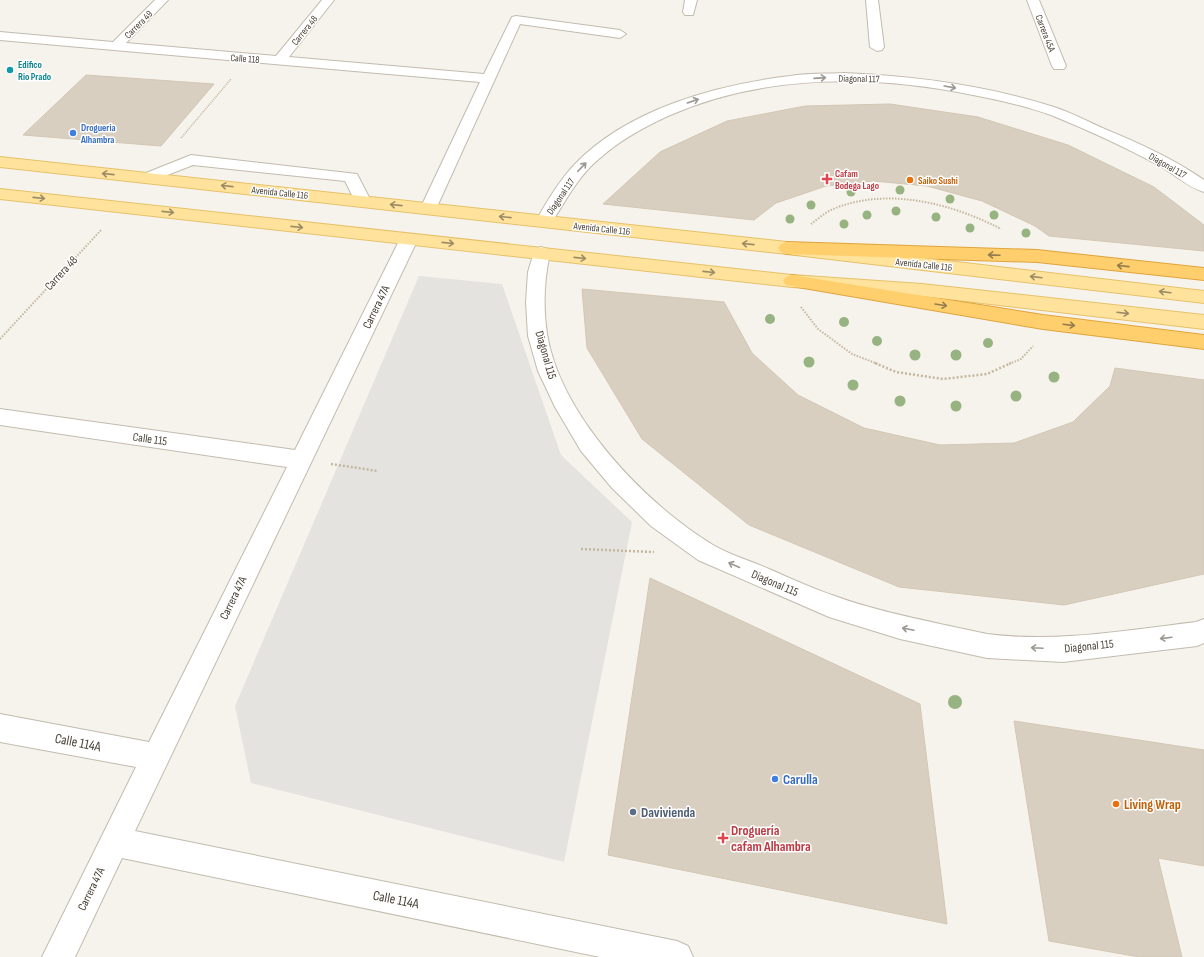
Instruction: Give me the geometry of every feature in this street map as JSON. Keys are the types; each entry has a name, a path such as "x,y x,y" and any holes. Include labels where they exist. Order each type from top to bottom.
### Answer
{"highway":[{"path":"787,248 1037,256 1204,274"},
{"path":"792,281 1043,322 1204,342"}],"main road":[{"name":"Avenida Calle 116","path":"0,162 787,248 1204,297"},
{"path":"0,194 792,281 922,290 1204,322"}],"street":[{"name":"Carrera 49","path":"115,47 162,0"},
{"name":"Carrera 48","path":"280,60 328,0"},
{"path":"872,0 877,47"},
{"name":"Carrera 45A","path":"1033,0 1059,66"},
{"path":"428,209 516,20 620,34"},
{"name":"Calle 118","path":"0,36 489,79"},
{"name":"Diagonal 117","path":"544,221 551,208 581,167 619,136 663,112 713,94 768,82 826,78 886,79 948,86 1011,100 1051,111 1136,147 1204,187"},
{"path":"147,178 191,160 351,177 363,201"},
{"name":"Carrera 47A","path":"58,957 409,239"},
{"name":"Diagonal 115","path":"541,253 537,272 535,302 538,336 548,371 565,407 589,445 620,482 659,519 706,553 829,606 900,627 987,646 1063,650 1197,634 1204,631"},
{"name":"Calle 115","path":"0,417 301,460"},
{"name":"Calle 114A","path":"0,728 155,757"},
{"name":"Calle 114A","path":"115,842 677,957"}],"path":[{"path":"147,178 248,58"},
{"path":"805,229 816,219 839,207 866,200 897,199 929,202 961,210 991,223 1005,232"},
{"name":"Carrera 48","path":"0,339 122,207"},
{"path":"798,301 818,329 852,354 896,372 943,379 987,374 1021,359 1034,345"},
{"path":"301,460 378,471"},
{"path":"580,549 706,553"}],"shaded area":[{"path":"419,276 502,284 561,455 632,522 564,862 251,783 235,706"}],"building":[{"path":"86,75 214,84 161,146 23,135"},
{"path":"890,104 978,117 1068,145 1154,187 1204,225 1204,251 1049,236 1035,226 982,201 927,186 873,181 826,186 776,203 754,220 603,204 660,152 727,121 805,106"},
{"path":"582,289 724,302 752,353 798,395 864,428 940,445 1014,443 1073,422 1110,386 1115,368 1204,380 1204,574 1064,605 899,587 749,525 642,439 587,348"},
{"name":"Carulla","path":"650,578 920,704 947,924 608,855"},
{"name":"Living Wrap","path":"1014,721 1204,750 1204,866 1158,858 1182,957 1139,957 1049,941"}],"place":[{"name":"Edifico Rio Prado","path":"10,70"},
{"name":"Drogueria Alhambra","path":"73,133"},
{"name":"Cafam Bodega Lago","path":"827,179"},
{"name":"Saiko Sushi","path":"910,180"},
{"name":"Carulla","path":"775,779"},
{"name":"Living Wrap","path":"1116,804"},
{"name":"Davivienda","path":"633,812"},
{"name":"Droguería cafam Alhambra","path":"723,838"}]}
